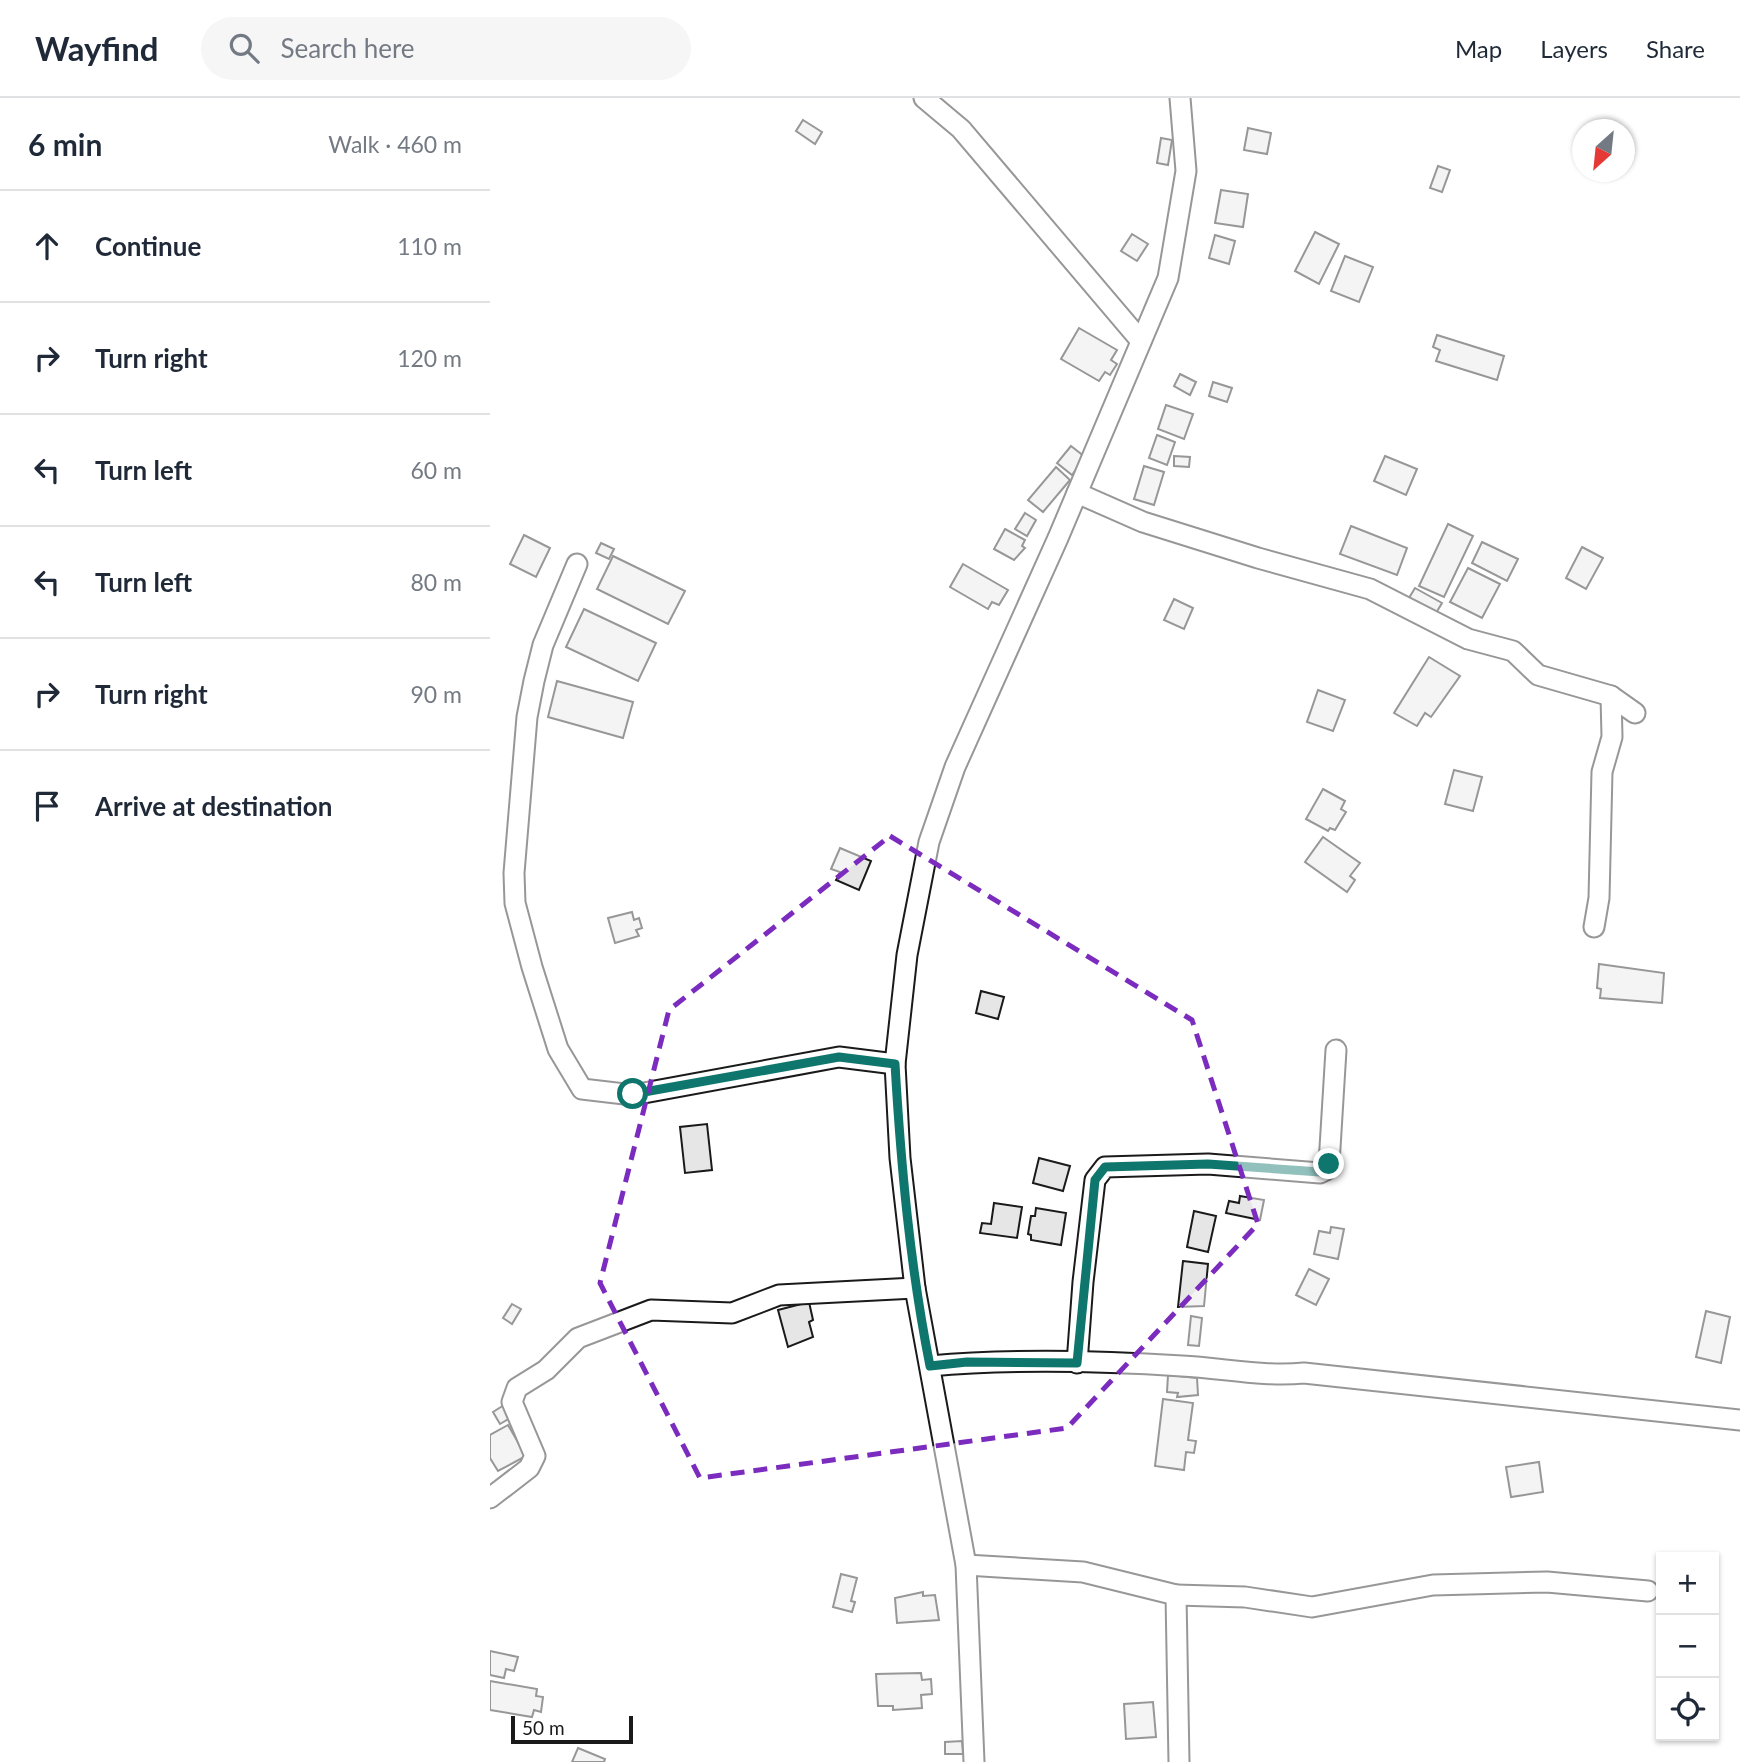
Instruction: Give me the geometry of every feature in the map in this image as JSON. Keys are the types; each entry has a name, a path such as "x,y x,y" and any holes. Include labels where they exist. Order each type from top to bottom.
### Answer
{"street":[{"path":"924,98 961,129 1141,341"},
{"path":"974,1762 966,1564 915,1288 900,1158 895,1064 907,955 929,842 956,767 1168,278 1186,171 1180,98"},
{"path":"1077,493 1143,522 1370,589 1468,639 1513,651 1538,675 1611,696 1635,713"},
{"path":"577,564 543,645 534,681 527,717 514,873 515,903 522,936 558,1049 570,1072 582,1089 633,1094 839,1057 895,1064"},
{"path":"1594,927 1599,898 1602,772 1612,737 1611,696"},
{"path":"1077,1363 1083,1282 1095,1180 1099,1173 1105,1167 1208,1164 1320,1172 1326,1170 1329,1164 1336,1050"},
{"path":"490,1498 529,1468 534,1456 512,1402 517,1388 546,1370 578,1338 651,1310 732,1313 779,1294 915,1288"},
{"path":"930,1366 967,1362 1077,1363 1179,1365 1264,1376 1304,1373 1740,1420"},
{"path":"966,1564 1083,1572 1176,1595 1245,1597 1312,1607 1433,1585 1547,1582 1648,1591"},
{"path":"1176,1595 1179,1762"}],"highlighted area":[{"path":"890,836 1192,1020 1258,1224 1067,1428 700,1478 600,1283 669,1010"}],"building":[{"path":"803,120 822,132 815,144 796,131"},
{"path":"1248,128 1271,133 1267,154 1244,150"},
{"path":"1161,138 1172,140 1168,165 1157,163"},
{"path":"1438,166 1450,170 1442,192 1430,188"},
{"path":"1221,190 1248,194 1243,227 1215,223"},
{"path":"1315,232 1339,244 1319,284 1295,271"},
{"path":"1132,234 1148,244 1137,261 1121,251"},
{"path":"1215,235 1235,241 1229,264 1209,258"},
{"path":"1345,256 1373,267 1359,302 1331,291"},
{"path":"1079,328 1117,350 1111,360 1117,364 1110,375 1105,372 1099,381 1061,359"},
{"path":"1437,335 1504,356 1497,380 1436,361 1440,350 1433,347"},
{"path":"1180,374 1196,382 1190,395 1174,386"},
{"path":"1213,382 1232,388 1227,402 1209,396"},
{"path":"1166,405 1193,414 1184,439 1158,429"},
{"path":"1157,435 1175,442 1167,465 1149,458"},
{"path":"1071,446 1085,457 1072,475 1057,463"},
{"path":"1174,456 1190,457 1189,467 1174,466"},
{"path":"1385,456 1417,469 1406,495 1374,481"},
{"path":"1144,466 1164,472 1154,505 1134,499"},
{"path":"1056,467 1070,480 1043,512 1028,500"},
{"path":"1025,513 1036,520 1027,536 1015,529"},
{"path":"1448,524 1473,536 1444,597 1419,586"},
{"path":"1351,526 1407,548 1397,575 1340,554"},
{"path":"1005,529 1025,540 1022,546 1025,548 1014,560 994,549"},
{"path":"524,535 550,548 536,577 510,564"},
{"path":"1482,542 1518,559 1507,581 1472,563"},
{"path":"601,543 614,549 609,559 596,553"},
{"path":"1582,547 1603,558 1586,589 1566,578"},
{"path":"613,556 685,591 668,624 597,589"},
{"path":"963,564 1008,590 999,605 992,602 988,609 950,587"},
{"path":"1468,568 1500,584 1482,618 1450,602"},
{"path":"1415,588 1442,603 1436,613 1409,598"},
{"path":"1174,599 1193,608 1184,629 1164,620"},
{"path":"584,609 656,643 638,681 566,647"},
{"path":"1429,657 1460,676 1431,717 1425,713 1417,726 1394,713"},
{"path":"557,681 633,702 623,738 548,717"},
{"path":"1318,690 1345,700 1333,731 1307,722"},
{"path":"1454,770 1482,777 1473,811 1445,804"},
{"path":"1323,789 1345,801 1341,809 1346,812 1335,830 1330,828 1328,831 1306,819"},
{"path":"1323,837 1360,863 1350,876 1355,880 1347,892 1305,862"},
{"path":"840,848 871,861 859,890 836,880 840,872 831,869"},
{"path":"632,912 634,920 639,918 642,928 636,930 639,936 615,943 608,918"},
{"path":"1599,964 1664,973 1662,1003 1600,998 1601,989 1597,988"},
{"path":"981,991 1004,997 998,1019 976,1013"},
{"path":"707,1124 712,1170 685,1173 680,1127"},
{"path":"1039,1158 1070,1166 1063,1191 1033,1183"},
{"path":"1240,1196 1264,1200 1260,1220 1226,1213 1229,1201 1239,1203"},
{"path":"994,1203 1022,1207 1017,1238 980,1233 982,1223 991,1224"},
{"path":"1036,1208 1066,1213 1061,1245 1031,1240 1031,1235 1028,1234 1031,1216 1035,1216"},
{"path":"1194,1211 1216,1216 1208,1252 1187,1247"},
{"path":"1331,1227 1344,1229 1338,1259 1314,1254 1319,1231 1330,1233"},
{"path":"1183,1261 1208,1264 1204,1306 1178,1307"},
{"path":"1309,1269 1329,1279 1316,1305 1296,1295"},
{"path":"809,1302 813,1320 809,1322 813,1337 788,1347 778,1310"},
{"path":"512,1304 521,1309 512,1324 503,1318"},
{"path":"1706,1311 1730,1317 1721,1363 1696,1357"},
{"path":"1191,1316 1202,1318 1199,1346 1188,1345"},
{"path":"1168,1375 1197,1378 1198,1395 1177,1397 1178,1393 1167,1392"},
{"path":"1163,1399 1193,1403 1188,1440 1196,1441 1194,1453 1186,1452 1184,1470 1155,1466"},
{"path":"504,1405 512,1417 500,1424 493,1412"},
{"path":"508,1425 526,1456 498,1471 490,1458 490,1435"},
{"path":"1539,1462 1543,1492 1511,1497 1506,1467"},
{"path":"841,1574 857,1578 851,1601 855,1602 852,1612 833,1607"},
{"path":"923,1592 923,1596 935,1595 939,1620 897,1623 895,1598"},
{"path":"490,1651 518,1657 514,1671 506,1669 504,1678 490,1675"},
{"path":"921,1673 922,1680 931,1679 932,1694 921,1695 922,1708 893,1710 893,1706 878,1706 876,1674"},
{"path":"490,1681 537,1689 536,1696 543,1697 541,1712 534,1710 532,1717 490,1710"},
{"path":"1153,1702 1156,1737 1126,1739 1124,1704"},
{"path":"962,1741 963,1754 945,1754 945,1742"},
{"path":"578,1748 605,1759 604,1762 572,1762"}],"route":[{"path":"633,1094 765,1070 807,1066 839,1057 895,1064 900,1158 915,1288 930,1366 967,1362 1077,1363 1095,1180 1105,1167 1208,1164 1320,1172 1326,1170 1329,1164"}]}
